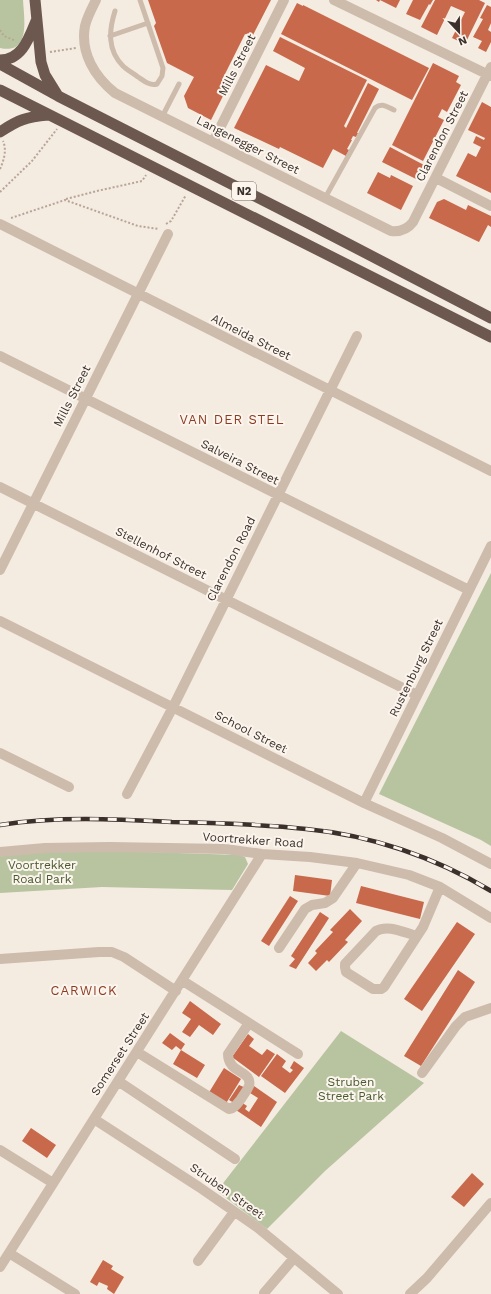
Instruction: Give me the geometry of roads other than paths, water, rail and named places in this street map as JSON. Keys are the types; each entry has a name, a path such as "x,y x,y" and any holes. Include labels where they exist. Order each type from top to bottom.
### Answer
{"highway":[{"path":"35,0 40,54 45,75 58,96"},
{"path":"0,60 7,60 16,55 27,43 36,20"},
{"name":"N2","path":"0,64 58,96 491,318"},
{"name":"N2","path":"0,90 491,337"},
{"path":"1,136 21,119 48,114"}],"street":[{"name":"Langenegger Street","path":"96,0 85,25 85,46 88,60 95,72 115,93 391,231 401,231 406,229 410,226 416,216"},
{"name":"Mills Street","path":"213,142 284,0"},
{"path":"334,0 490,73"},
{"name":"Clarendon Street","path":"416,216 490,73"},
{"path":"436,178 491,206"},
{"name":"Almeida Street","path":"3,221 138,294 491,471"},
{"name":"Mills Street","path":"0,570 138,294 164,232"},
{"name":"Clarendon Road","path":"127,794 173,707 357,336"},
{"name":"Salveira Street","path":"0,356 469,590"},
{"name":"Stellenhof Street","path":"0,486 417,695"},
{"name":"Rustenburg Street","path":"364,803 491,546"},
{"name":"School Street","path":"0,621 364,803 442,838 491,864"},
{"path":"0,753 70,787"},
{"name":"Voortrekker Road","path":"0,852 45,848 110,847 225,849 357,863 409,876 440,887 491,918"},
{"name":"Somerset Street","path":"0,1267 183,981 262,854"},
{"path":"279,948 305,909 312,905 325,903 333,898 357,863"},
{"path":"417,936 390,928 376,931 345,964 346,972 374,989 384,987 417,936 423,926 440,887"},
{"path":"0,959 112,952 124,957 176,991"},
{"path":"183,981 298,1054"},
{"path":"422,1073 456,1026 465,1017 491,1008"},
{"path":"137,1052 229,1109 232,1109 237,1105 247,1090 249,1083 247,1076 232,1066 228,1059 228,1054 250,1023"},
{"path":"118,1081 235,1158"},
{"name":"Struben Street","path":"94,1119 192,1182 258,1228 338,1294"},
{"path":"0,1150 53,1183"},
{"path":"410,1294 427,1278 491,1203"},
{"path":"198,1261 234,1212"},
{"path":"9,1253 75,1294"},
{"path":"264,1293 294,1258"}],"lane":[{"path":"115,11 110,25 110,36 115,55 124,67 152,85 157,84 162,76 163,68 140,0"},
{"path":"110,36 148,23"},
{"path":"162,117 179,84"},
{"path":"325,198 375,108 382,104 394,110"}],"railway":[{"path":"0,825 43,820 108,819 223,823 289,827 330,832 378,842 425,858 470,879 491,891"}],"district":[{"name":"VAN DER STEL","path":"232,419"},
{"name":"CARWICK","path":"84,990"}],"park label":[{"name":"Voortrekker Road Park","path":"42,872"},
{"name":"Struben Street Park","path":"351,1089"}]}
